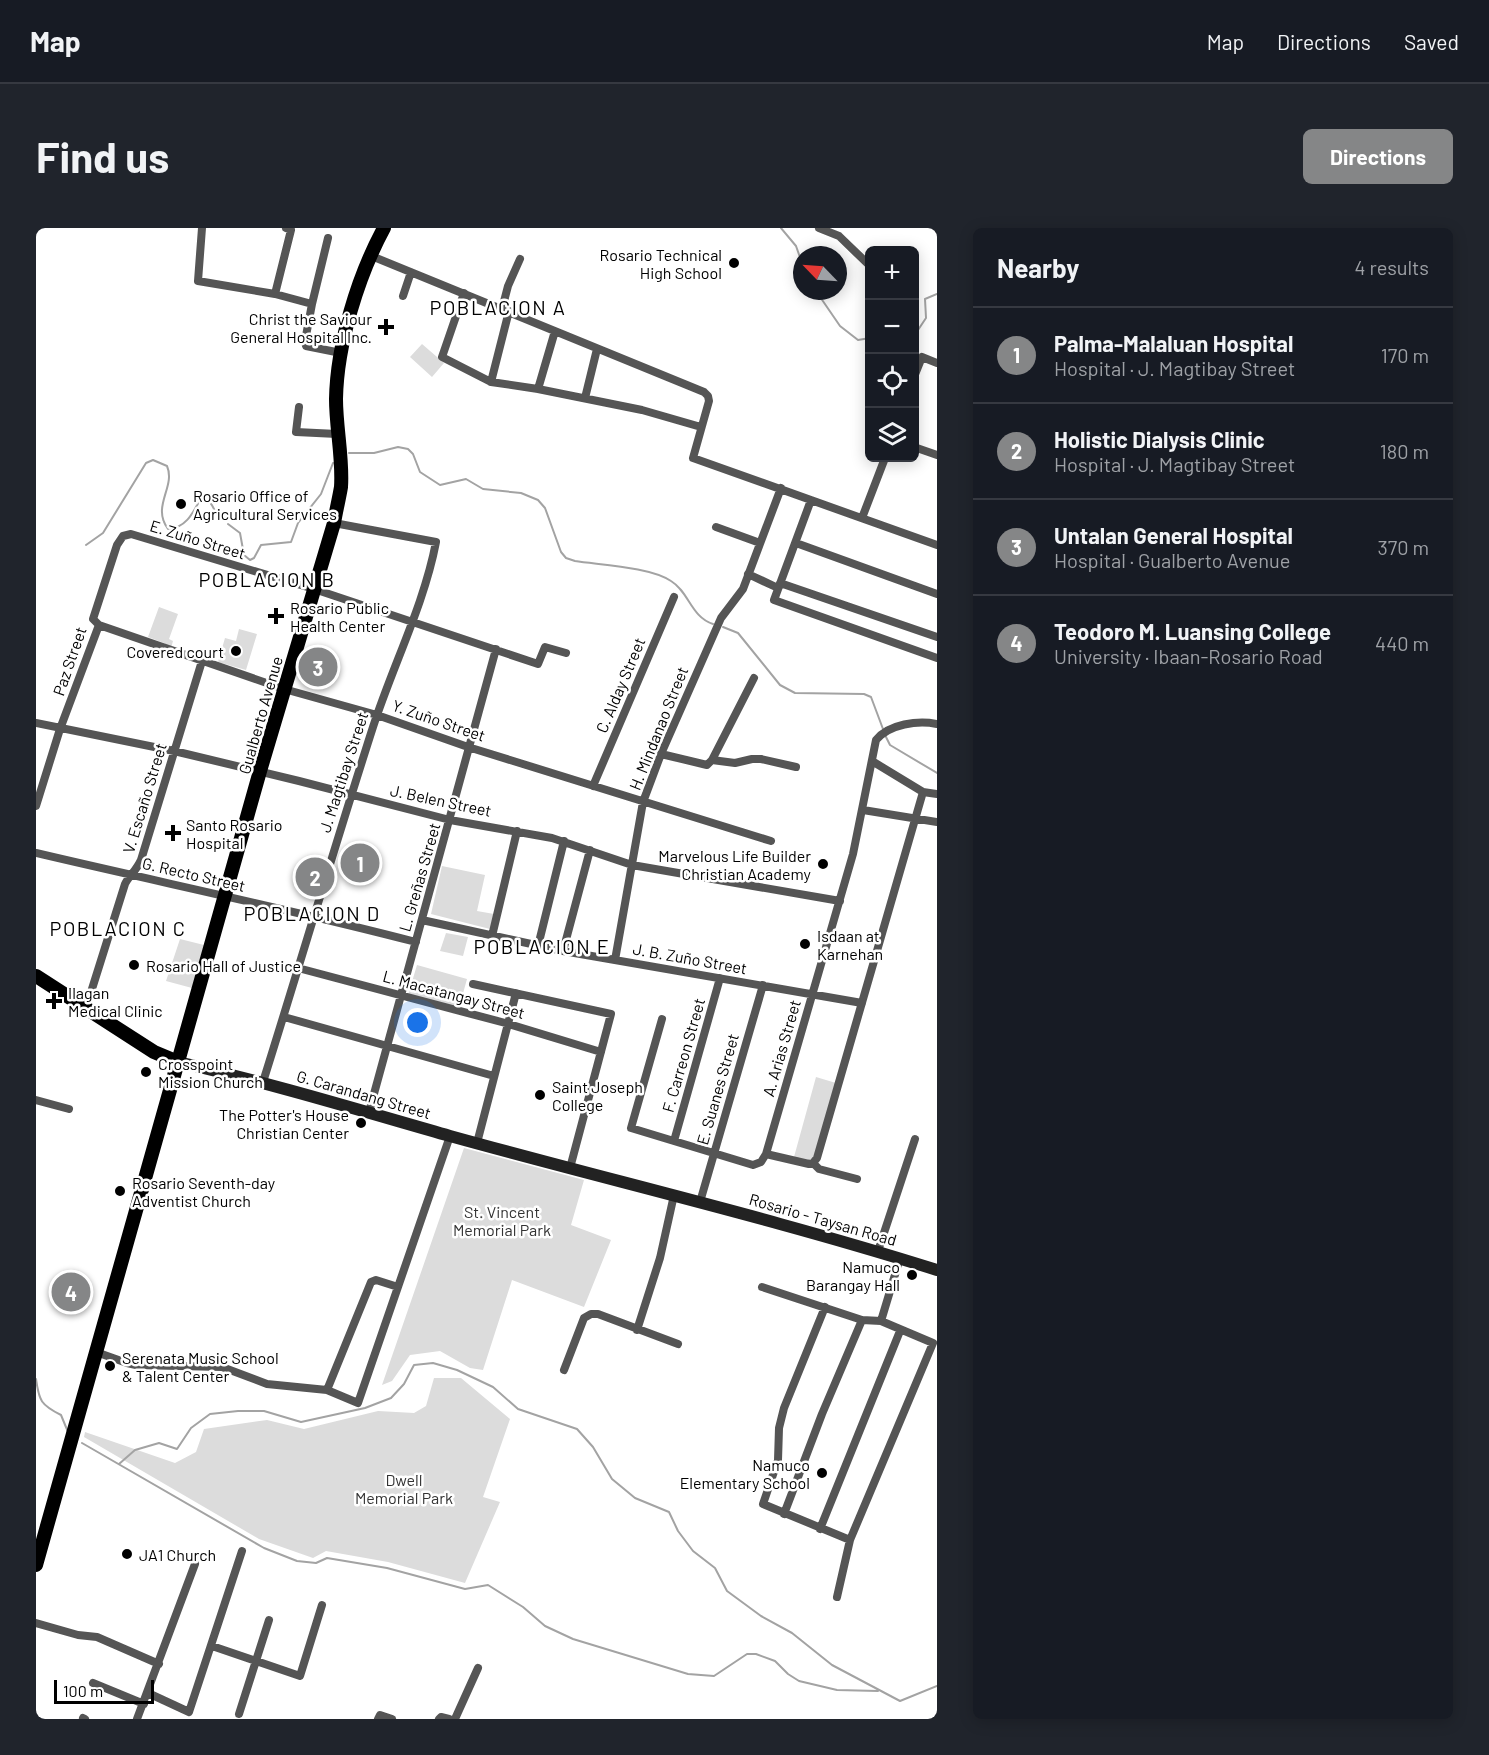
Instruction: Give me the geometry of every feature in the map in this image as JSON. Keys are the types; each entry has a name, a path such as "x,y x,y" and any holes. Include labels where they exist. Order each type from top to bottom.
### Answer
{"main road":[{"name":"Gualberto Avenue","path":"36,1565 260,771 334,523 341,486 336,396 342,353 355,296 369,255 384,228"},
{"name":"G. Carandang Street","path":"36,976 154,1052 178,1062 263,1082 450,1136 700,1202"},
{"name":"Rosario - Taysan Road","path":"700,1202 878,1251 937,1270"}],"street":[{"path":"202,228 198,281 275,294 312,304"},
{"path":"275,294 291,230 286,228"},
{"path":"819,228 839,236 865,261"},
{"path":"328,238 305,341 306,346 342,353"},
{"path":"369,255 704,392 708,396 708,401 693,458 937,545"},
{"path":"491,382 508,286 520,259"},
{"path":"403,296 411,272"},
{"path":"464,292 442,357 491,382 642,410 701,427"},
{"path":"538,389 555,331"},
{"path":"585,398 597,349"},
{"path":"919,366 922,357 937,363"},
{"path":"298,407 296,432 337,434"},
{"path":"919,448 937,455"},
{"path":"862,518 883,462"},
{"name":"H. Mindanao Street","path":"615,960 643,802 661,754 721,618 743,590 781,488"},
{"path":"811,500 774,600 937,658"},
{"name":"J. Magtibay Street","path":"263,1082 351,795 377,715 412,621 436,542 334,523"},
{"path":"716,527 760,543"},
{"name":"E. Zuño Street","path":"131,534 412,621 538,664 545,647 566,653"},
{"name":"Paz Street","path":"36,806 60,729 99,626 93,619 117,545 123,536 131,534"},
{"path":"796,543 937,594"},
{"path":"748,574 937,637"},
{"name":"C. Alday Street","path":"593,786 674,597"},
{"name":"Y. Zuño Street","path":"99,626 284,689 377,715 468,747 771,840"},
{"name":"L. Greñas Street","path":"369,1112 496,649"},
{"name":"V. Escaño Street","path":"86,1008 125,884 133,876 141,860 202,661"},
{"path":"661,754 707,765 712,760 754,678"},
{"name":"A. Arias Street","path":"766,1154 840,901 863,810 874,744 880,734 915,721 937,724"},
{"name":"J. Belen Street","path":"36,723 260,771 450,820 564,841 632,865 840,901"},
{"path":"712,760 735,763 761,759 796,768"},
{"path":"872,761 923,792 937,794"},
{"path":"813,1163 817,1158 923,792"},
{"path":"863,810 937,822"},
{"path":"492,936 517,831"},
{"path":"538,946 564,841"},
{"path":"563,951 590,850"},
{"name":"G. Recto Street","path":"36,853 315,916 416,942"},
{"name":"J. B. Zuño Street","path":"422,920 563,951 862,1003"},
{"name":"L. Macatangay Street","path":"298,968 508,1024 601,1052"},
{"name":"F. Carreon Street","path":"674,1141 720,978"},
{"path":"473,984 611,1014 570,1168"},
{"name":"E. Suanes Street","path":"700,1202 763,985"},
{"path":"477,1143 516,993"},
{"path":"284,1017 495,1076"},
{"path":"662,1019 631,1128 753,1165 761,1162 766,1154 813,1163 819,1169 857,1179"},
{"path":"36,1100 69,1109"},
{"path":"96,1352 127,1364 215,1366 267,1384 327,1390 358,1403 450,1136"},
{"path":"878,1251 915,1139"},
{"path":"638,1330 660,1258 674,1195"},
{"path":"880,1321 900,1258"},
{"path":"327,1390 371,1282 376,1280 398,1287"},
{"path":"762,1287 862,1320 880,1321 933,1343 850,1540 837,1598"},
{"path":"825,1307 784,1408 779,1428 778,1460 763,1504 850,1540"},
{"path":"564,1370 584,1318 591,1314 598,1314 678,1344"},
{"path":"783,1514 862,1320"},
{"path":"820,1529 900,1330"},
{"path":"148,1693 189,1712 242,1551"},
{"path":"137,1719 195,1564"},
{"path":"212,1646 300,1676 322,1605"},
{"path":"238,1714 269,1620"},
{"path":"36,1623 78,1635 97,1636 159,1664"},
{"path":"455,1719 478,1668"},
{"path":"93,1683 144,1704"},
{"path":"378,1719 380,1715 392,1719"},
{"path":"440,1719 441,1717 449,1719"}],"green space":[{"path":"422,344 444,363 432,377 410,357"},
{"path":"159,607 178,614 169,639 173,641 171,648 148,637"},
{"name":"Covered court","path":"239,629 257,634 246,670 218,662 225,638 236,641"},
{"path":"442,866 485,875 477,911 494,914 490,929 431,914"},
{"path":"446,933 468,937 463,956 440,951"},
{"path":"180,939 204,945 192,988 166,981"},
{"path":"417,965 467,979 459,1008 408,995"},
{"path":"816,1077 836,1083 814,1157 809,1161 794,1157"},
{"name":"St. Vincent Memorial Park","path":"464,1148 584,1180 571,1225 611,1240 584,1307 512,1280 483,1370 470,1368 440,1351 410,1355 392,1381 382,1385"},
{"name":"Dwell Memorial Park","path":"434,1378 461,1378 510,1419 483,1497 500,1502 465,1583 388,1562 326,1551 313,1558 259,1539 84,1437 85,1432 175,1463 196,1452 204,1429 267,1420 304,1429 378,1411 414,1413 426,1406"}],"waterway":[{"path":"781,228 796,246"},
{"path":"919,328 926,318 925,299 937,294"},
{"path":"822,300 840,326 858,340 865,339"},
{"path":"349,453 374,453 398,447 408,449 413,454 420,472 440,485 466,479 483,489 521,493 538,500 545,508 561,552 566,558 662,576 682,591 700,616 713,624"},
{"path":"86,545 103,533 146,463 153,460 167,466 169,474 162,512 163,521 168,529 184,523 204,497 221,520"},
{"path":"228,524 240,533 244,555 250,560 254,558 261,545 291,542 298,523 321,494 333,463"},
{"path":"723,627 738,633 780,685 795,693 864,694 871,697 883,729"},
{"path":"885,735 890,745 937,773"},
{"path":"119,1464 135,1450 159,1443 177,1449 191,1428 210,1414 264,1411 301,1422 365,1408 391,1398 404,1384 414,1365 433,1363 457,1370 493,1387 518,1409 577,1429 593,1447 612,1479 635,1498 669,1512 678,1531 693,1551 715,1568 727,1591 761,1616 792,1633 832,1665 900,1701 937,1686"},
{"path":"36,1379 42,1402 61,1415 68,1432"},
{"path":"82,1443 264,1548 297,1561 316,1563 327,1558 387,1568 465,1589 488,1585 523,1607 545,1626 573,1639 688,1674 714,1676 747,1654 756,1654 775,1661 799,1681 837,1690 878,1691"}],"place":[{"name":"Rosario Technical High School","path":"734,263"},
{"name":"Christ the Saviour General Hospital Inc.","path":"386,327"},
{"name":"Rosario Office of Agricultural Services","path":"181,504"},
{"name":"Rosario Public Health Center","path":"276,616"},
{"name":"Covered court","path":"236,651"},
{"name":"Untalan General Hospital","path":"318,667"},
{"name":"Santo Rosario Hospital","path":"173,833"},
{"name":"Palma-Malaluan Hospital","path":"360,863"},
{"name":"Marvelous Life Builder Christian Academy","path":"823,864"},
{"name":"Holistic Dialysis Clinic","path":"315,877"},
{"name":"Isdaan at Karnehan","path":"805,944"},
{"name":"Rosario Hall of Justice","path":"134,965"},
{"name":"Ilagan Medical Clinic","path":"54,1001"},
{"name":"Crosspoint Mission Church","path":"146,1072"},
{"name":"Saint Joseph College","path":"540,1095"},
{"name":"The Potter's House Christian Center","path":"361,1123"},
{"name":"Rosario Seventh-day Adventist Church","path":"120,1191"},
{"name":"Namuco Barangay Hall","path":"912,1275"},
{"name":"Teodoro M. Luansing College","path":"71,1292"},
{"name":"Serenata Music School & Talent Center","path":"110,1366"},
{"name":"Namuco Elementary School","path":"822,1473"},
{"name":"JA1 Church","path":"127,1554"}],"district":[{"name":"POBLACION A","path":"498,307"},
{"name":"POBLACION B","path":"267,579"},
{"name":"POBLACION D","path":"312,913"},
{"name":"POBLACION C","path":"118,928"},
{"name":"POBLACION E","path":"542,946"}]}
